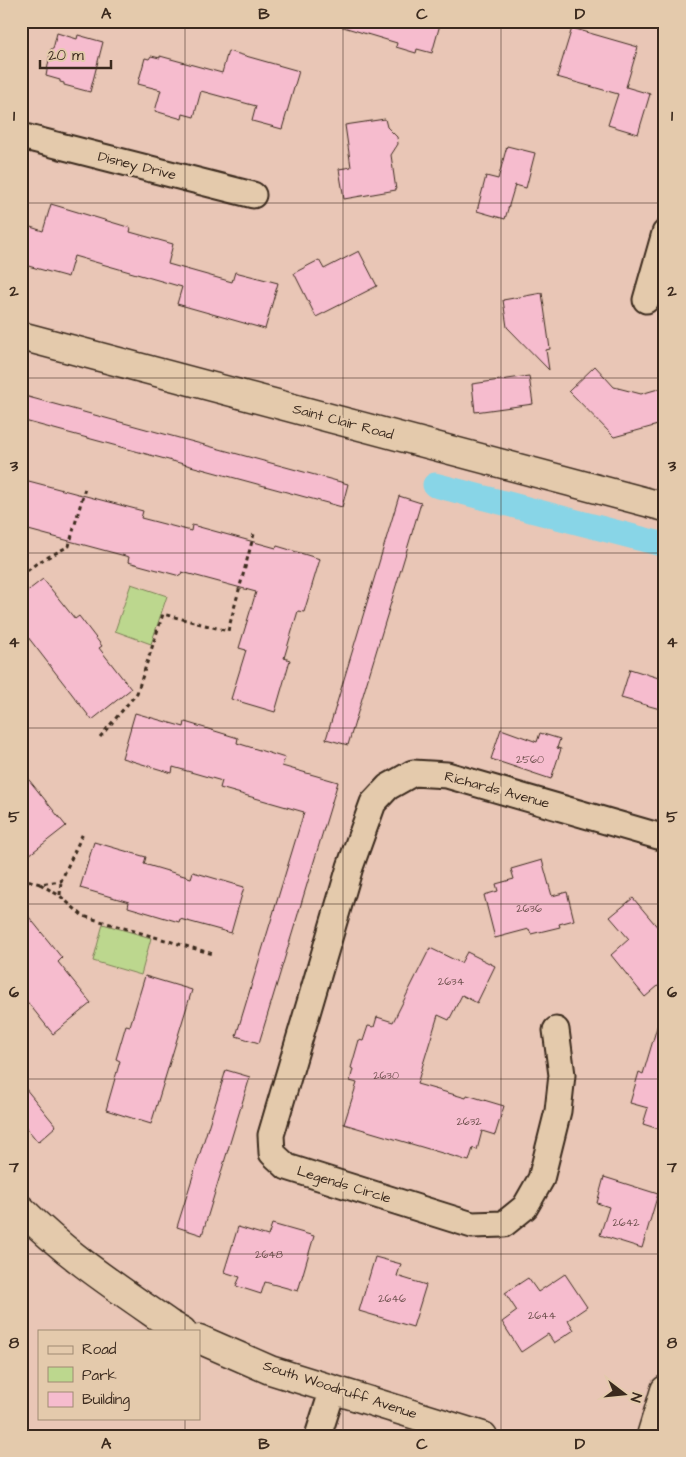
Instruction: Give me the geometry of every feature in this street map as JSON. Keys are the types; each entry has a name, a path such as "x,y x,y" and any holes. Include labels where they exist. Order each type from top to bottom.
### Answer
{"street":[{"name":"Disney Drive","path":"21,136 253,195"},
{"path":"646,300 665,233"},
{"name":"Saint Clair Road","path":"21,336 665,508"},
{"name":"Richards Avenue","path":"350,867 373,803 388,787 413,773 447,775 665,838"},
{"name":"Legends Circle","path":"350,867 271,1136 272,1153 287,1167 472,1225 504,1224 525,1207 541,1179 558,1111 562,1075 556,1030"},
{"path":"21,1209 40,1228 82,1263 168,1324 180,1330"},
{"name":"South Woodruff Avenue","path":"200,1339 270,1370 483,1436"},
{"path":"321,1428 333,1388"},
{"path":"651,1436 665,1390"}],"path":[{"path":"21,576 37,563 69,546 85,488"},
{"path":"100,738 137,693 164,614 228,631 254,534"},
{"path":"60,896 61,881 84,833"},
{"path":"21,878 40,884 60,896 83,916 213,954"},
{"path":"40,884 61,881"}],"green space":[{"path":"131,584 167,596 151,644 115,631"},
{"path":"103,924 151,938 141,975 93,961"}],"building":[{"path":"341,21 441,21 432,53 417,49 416,53 396,47 397,43 340,26"},
{"path":"572,28 638,47 626,87 650,94 638,134 608,125 618,94 557,77"},
{"path":"57,33 77,39 78,35 103,42 90,92 64,85 60,80 46,76 51,49 53,49"},
{"path":"228,51 299,71 282,129 252,121 256,106 201,91 194,117 183,114 182,119 155,111 161,90 138,84 145,58 149,59 151,56 160,58 160,56 222,73"},
{"path":"385,119 387,127 397,137 398,144 391,155 396,190 344,199 339,169 351,167 345,125"},
{"path":"507,146 535,153 526,188 515,185 505,219 477,211 486,176 498,179"},
{"path":"51,204 131,228 130,232 173,244 168,264 232,282 235,272 278,283 265,329 177,304 182,287 74,256 68,277 21,264 21,224 43,231"},
{"path":"359,251 377,286 316,317 294,273 319,260 324,269"},
{"path":"542,293 550,349 546,350 549,370 507,327 503,300"},
{"path":"595,366 614,387 641,394 665,387 665,423 614,437 569,391"},
{"path":"529,376 533,404 475,412 472,384"},
{"path":"21,395 348,484 342,507 21,420"},
{"path":"21,479 143,511 141,518 191,531 192,525 276,548 277,546 320,559 304,612 298,611 284,658 290,660 275,712 231,699 246,650 239,648 256,592 182,572 180,576 128,562 129,557 21,528"},
{"path":"399,496 421,503 348,745 326,739"},
{"path":"43,579 75,619 79,616 102,646 99,648 131,689 92,720 21,628 21,596"},
{"path":"630,669 665,680 665,693 660,709 621,698"},
{"path":"135,713 184,727 185,722 238,738 237,743 285,758 282,766 338,782 259,1043 236,1036 304,812 220,788 222,781 173,767 172,773 122,758"},
{"path":"501,729 537,742 540,733 560,739 557,748 561,749 551,779 491,759"},
{"path":"21,770 66,826 29,855 21,845"},
{"path":"94,842 146,857 144,864 191,878 193,872 244,887 231,933 180,919 179,922 128,907 129,902 80,888"},
{"path":"542,860 552,896 567,892 574,920 559,924 560,927 531,934 529,929 495,938 484,895 498,891 496,884 514,879 511,869"},
{"path":"633,898 665,936 665,980 645,997 611,955 629,939 610,917"},
{"path":"21,907 62,958 58,962 91,1003 53,1034 21,994"},
{"path":"430,948 461,963 467,952 495,966 477,1003 462,995 449,1020 438,1015 417,1084 466,1098 467,1095 504,1106 495,1135 482,1131 477,1150 473,1148 469,1161 344,1124 357,1083 350,1081 353,1069 351,1068 359,1040 363,1041 368,1026 374,1027 377,1017 393,1022"},
{"path":"145,976 192,990 151,1124 106,1110 120,1061 116,1059 126,1025 130,1026"},
{"path":"660,1017 665,1017 665,1131 643,1124 648,1108 630,1103 639,1072 643,1074"},
{"path":"226,1070 250,1077 202,1235 177,1227"},
{"path":"21,1083 56,1126 38,1142 21,1121"},
{"path":"604,1177 658,1194 642,1248 600,1235 609,1207 597,1203"},
{"path":"272,1224 314,1236 298,1291 265,1282 261,1294 236,1286 240,1277 224,1272 238,1227 268,1236"},
{"path":"375,1257 401,1264 397,1276 426,1285 413,1327 359,1311"},
{"path":"565,1274 587,1307 568,1320 574,1330 554,1343 548,1334 521,1352 502,1322 517,1311 505,1293 528,1278 538,1292"}],"waterway":[{"path":"435,485 665,545"}]}
